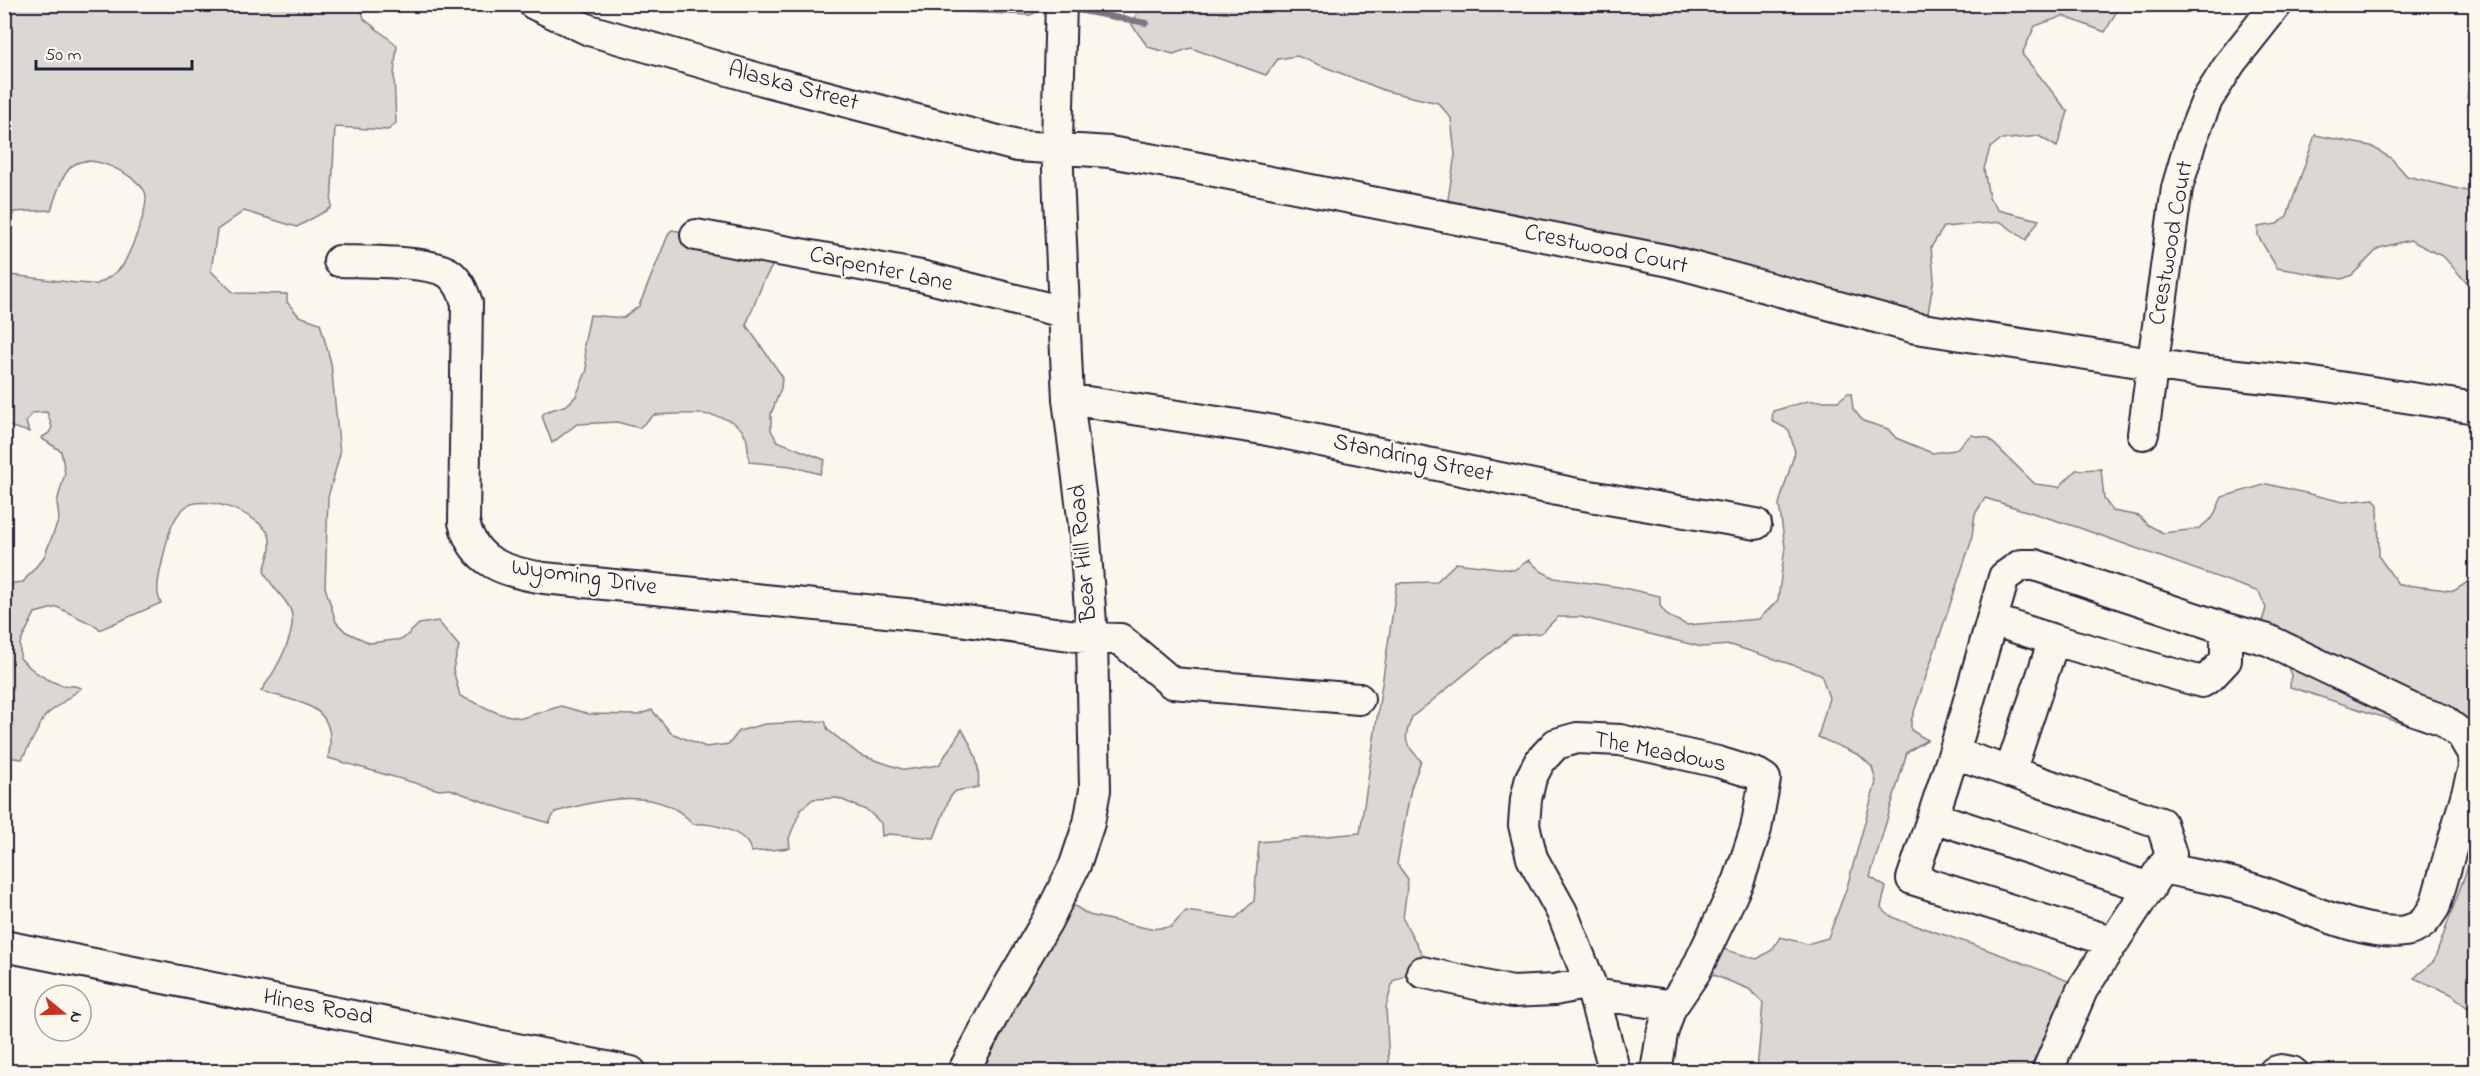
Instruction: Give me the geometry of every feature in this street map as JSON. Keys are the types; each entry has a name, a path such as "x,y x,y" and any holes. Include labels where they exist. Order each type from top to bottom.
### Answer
{"street":[{"name":"Alaska Street","path":"534,4 589,30 763,80 1017,146 1057,149"},
{"name":"Bear Hill Road","path":"963,1071 1047,921 1075,865 1089,824 1095,790 1092,638 1084,525 1068,399 1064,312 1057,149 1061,4"},
{"name":"Crestwood Court","path":"2143,434 2177,189 2190,140 2207,100 2231,62 2277,4"},
{"name":"Crestwood Court","path":"1057,149 1110,152 1189,166 1670,261 1916,328 2152,364 2307,382 2475,408"},
{"name":"Carpenter Lane","path":"696,235 921,276 1064,312"},
{"name":"Wyoming Drive","path":"339,261 438,268 450,274 461,286 467,303 464,522 472,546 496,565 519,574 544,578 936,617 1092,638 1120,639 1172,682 1359,699"},
{"name":"Standring Street","path":"1068,399 1263,429 1572,493 1756,524"},
{"path":"1933,818 2254,889 2365,928 2390,932 2408,930 2422,926 2435,906 2474,768 2473,754 2462,735 2443,720 2412,709 2268,640 2221,627 2035,565 2021,565 2004,577 1954,753 1912,879 2114,942"},
{"path":"1992,620 2202,682 2226,660 2226,635 2221,627"},
{"path":"2010,772 2054,640"},
{"name":"The Meadows","path":"1615,1071 1591,988 1562,912 1532,858 1524,825 1526,799 1531,778 1540,761 1556,744 1577,738 1620,740 1718,762 1757,774 1765,779 1756,829 1739,880 1695,972 1670,1009 1662,1034 1656,1071"},
{"path":"1954,753 2161,823 2161,870 2082,990 2047,1071"},
{"name":"Hines Road","path":"4,946 631,1071"},
{"path":"1422,972 1512,992 1591,988 1661,1004 1670,1009"},
{"path":"2274,1071 2292,1071"}],"shaded area":[{"path":"5,4 361,5 364,19 397,45 394,74 396,123 388,130 335,127 331,208 297,227 244,211 217,230 211,271 234,293 287,294 287,302 299,316 320,323 331,363 340,454 328,497 325,587 336,622 346,632 370,643 403,639 419,624 438,621 459,646 453,669 460,696 500,714 522,718 561,706 589,714 638,715 652,710 671,733 706,747 729,744 739,731 765,724 825,721 828,730 860,755 905,770 939,765 962,729 977,763 978,787 956,791 950,797 934,838 889,834 882,836 881,823 868,811 838,798 813,799 801,809 789,838 790,848 751,852 748,844 736,833 709,825 693,824 679,812 646,799 609,800 572,807 555,812 549,823 450,789 439,790 328,758 330,740 323,716 303,704 261,691 285,650 292,625 292,614 288,605 264,571 270,549 269,535 263,527 243,513 217,504 204,503 184,508 172,525 158,581 161,603 99,630 98,627 57,607 35,613 20,643 20,658 44,678 62,685 81,688 45,716 22,759 5,757 5,584 23,582 44,557 59,519 57,502 65,473 61,451 41,438 49,433 52,427 47,412 32,413 26,422 29,432 5,425 5,268 10,275 82,284 100,283 123,265 139,228 146,198 140,186 125,173 104,164 85,161 77,163 67,171 51,210 14,212 5,230"},
{"path":"1166,4 2120,5 2105,32 2063,16 2035,26 2022,54 2068,112 2057,147 2039,136 2000,140 1990,148 1984,169 1989,198 1998,210 2039,220 2026,240 2001,222 1944,227 1931,247 1934,278 1926,325 1446,212 1455,155 1451,118 1438,103 1386,91 1297,56 1278,59 1266,75 1191,48 1173,54 1148,47 1132,25 1139,8 1154,10"},
{"path":"946,5 1053,5 1030,15 965,12"},
{"path":"2475,47 2475,102 2467,98"},
{"path":"2315,135 2371,146 2392,159 2407,176 2475,193 2475,273 2466,282 2444,257 2410,240 2379,248 2352,275 2342,279 2277,268 2258,236 2258,227 2277,224 2287,216"},
{"path":"672,230 764,247 777,258 764,280 746,325 782,376 781,388 771,414 771,430 777,441 825,460 820,474 791,466 749,462 747,439 737,425 716,416 703,414 654,415 639,428 617,422 577,424 552,443 542,416 545,412 567,405 576,396 587,370 584,345 590,315 623,318 639,306"},
{"path":"1851,393 1853,409 1863,421 1888,429 1896,438 1932,453 1955,450 1971,435 1988,438 2035,484 2059,487 2076,470 2101,469 2104,499 2113,511 2139,516 2148,525 2163,533 2198,529 2213,517 2222,497 2267,484 2343,502 2374,499 2378,505 2379,557 2398,584 2454,591 2471,580 2475,572 2475,747 2290,687 2291,675 2285,659 2253,652 2266,608 2259,592 2077,527 1985,498 1975,514 1971,542 1911,721 1911,730 1927,740 1907,752 1870,877 1886,887 1881,907 1892,917 1997,953 2075,984 2040,1071 1757,1071 1763,1003 1749,989 1701,970 1712,946 1757,959 1772,950 1780,937 1807,944 1828,938 1847,887 1876,782 1872,767 1859,755 1818,737 1829,698 1821,674 1731,645 1702,647 1581,617 1558,617 1541,633 1512,636 1412,717 1409,725 1406,736 1408,745 1421,761 1411,788 1397,864 1408,879 1403,919 1428,965 1393,981 1386,1007 1389,1065 1396,1071 960,1072 1054,893 1089,915 1150,929 1171,927 1186,911 1236,918 1254,901 1259,842 1360,833 1397,583 1436,582 1456,563 1514,570 1529,560 1541,571 1554,578 1619,587 1660,596 1660,606 1668,616 1687,625 1759,619 1778,600 1785,547 1779,504 1795,452 1789,430 1772,421 1773,411 1808,401 1838,401"},
{"path":"2475,835 2476,1036 2470,1010 2451,994 2414,978 2434,961 2472,855"},
{"path":"504,1045 570,1071 497,1072"}],"waterway":[{"path":"1077,10 1146,23"}]}
